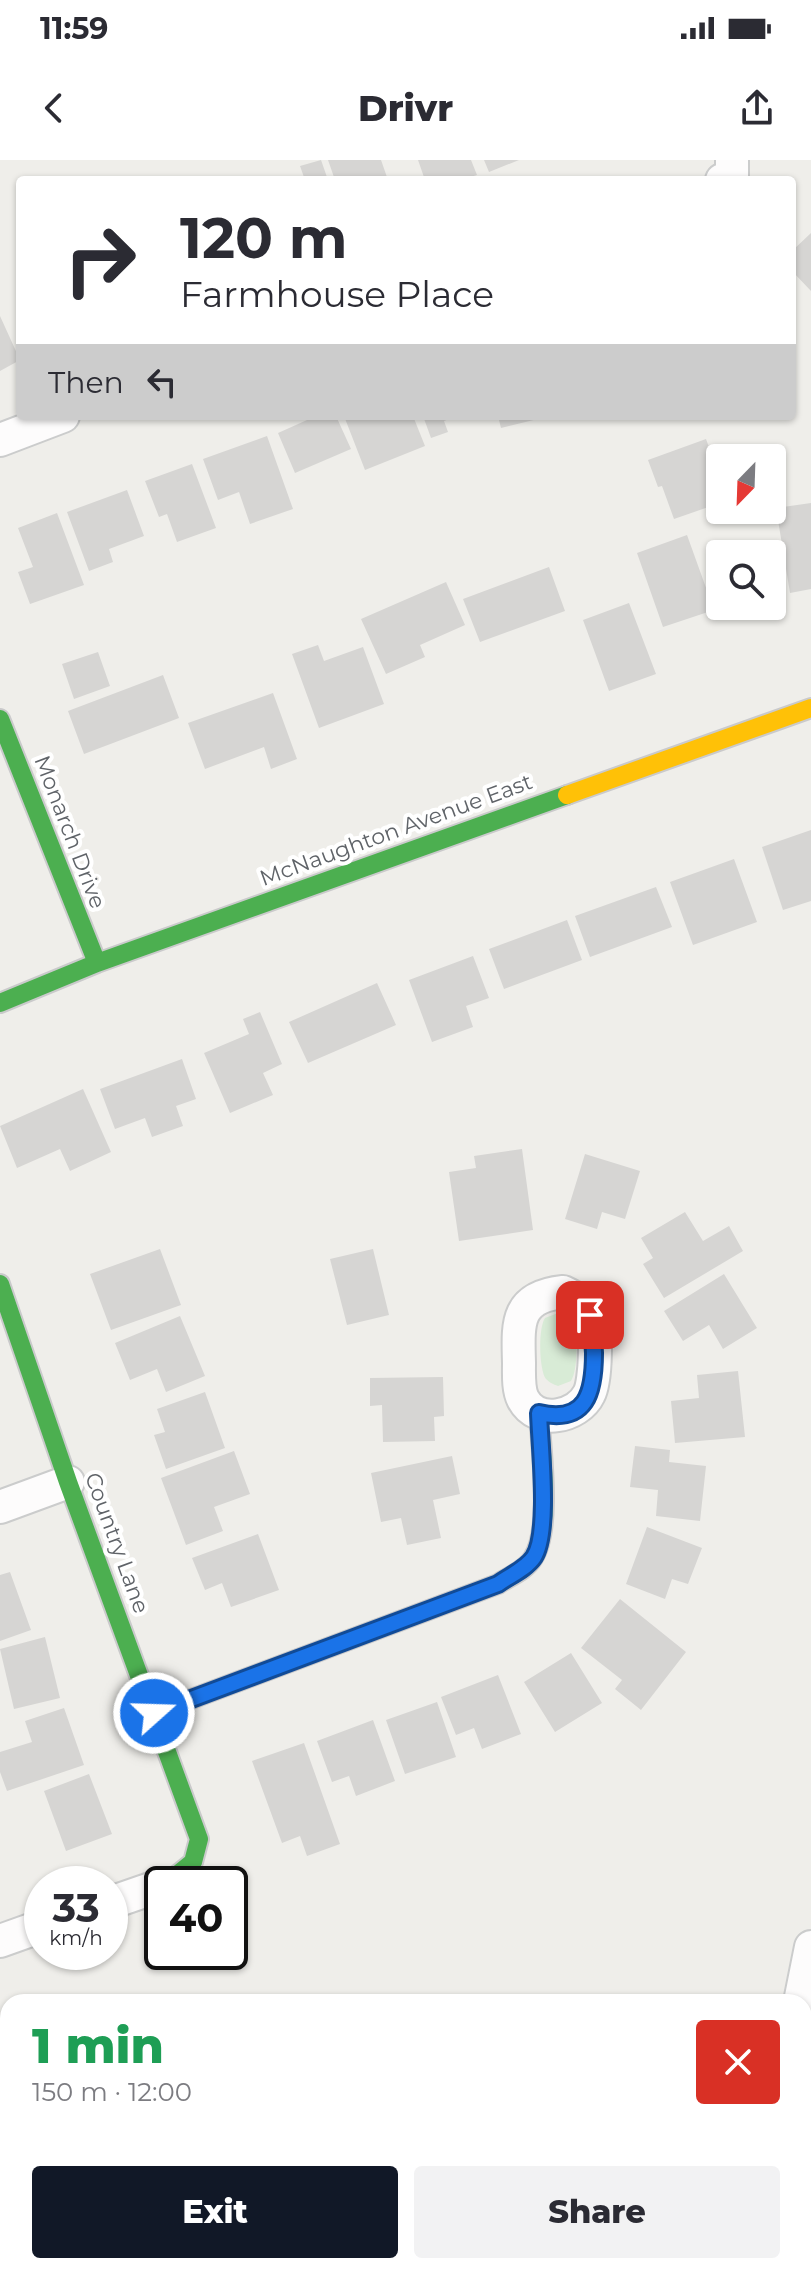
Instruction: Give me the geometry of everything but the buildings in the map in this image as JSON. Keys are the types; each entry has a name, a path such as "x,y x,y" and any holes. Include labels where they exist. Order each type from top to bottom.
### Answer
{"street":[{"path":"0,440 52,420"},
{"name":"McNaughton Avenue East","path":"0,1003 97,963 811,708"},
{"name":"Monarch Drive","path":"0,719 97,963"},
{"name":"Country Lane","path":"0,1284 68,1482 192,1816 199,1839 193,1862 188,1866"},
{"path":"154,1713 498,1584 520,1570 534,1557 540,1539 539,1413"},
{"path":"0,1507 68,1482"},
{"path":"0,1941 24,1932"},
{"path":"802,1994 811,1947"}],"green space":[{"path":"558,1313 573,1325 576,1350 571,1381 558,1386 547,1380 544,1374 540,1349 545,1318"}],"traffic: fast":[{"path":"0,719 97,963"},
{"path":"0,1003 97,963 567,795"},
{"path":"0,1284 68,1482 199,1839 193,1862 188,1866"},
{"path":"154,1713 498,1584 522,1569 533,1558 542,1528 544,1488 539,1413"}],"traffic: slow":[{"path":"567,795 811,708"}],"route":[{"path":"154,1713 498,1584 520,1570 534,1557 540,1539 539,1413 562,1416 587,1399 594,1378 593,1324 590,1315"}]}
